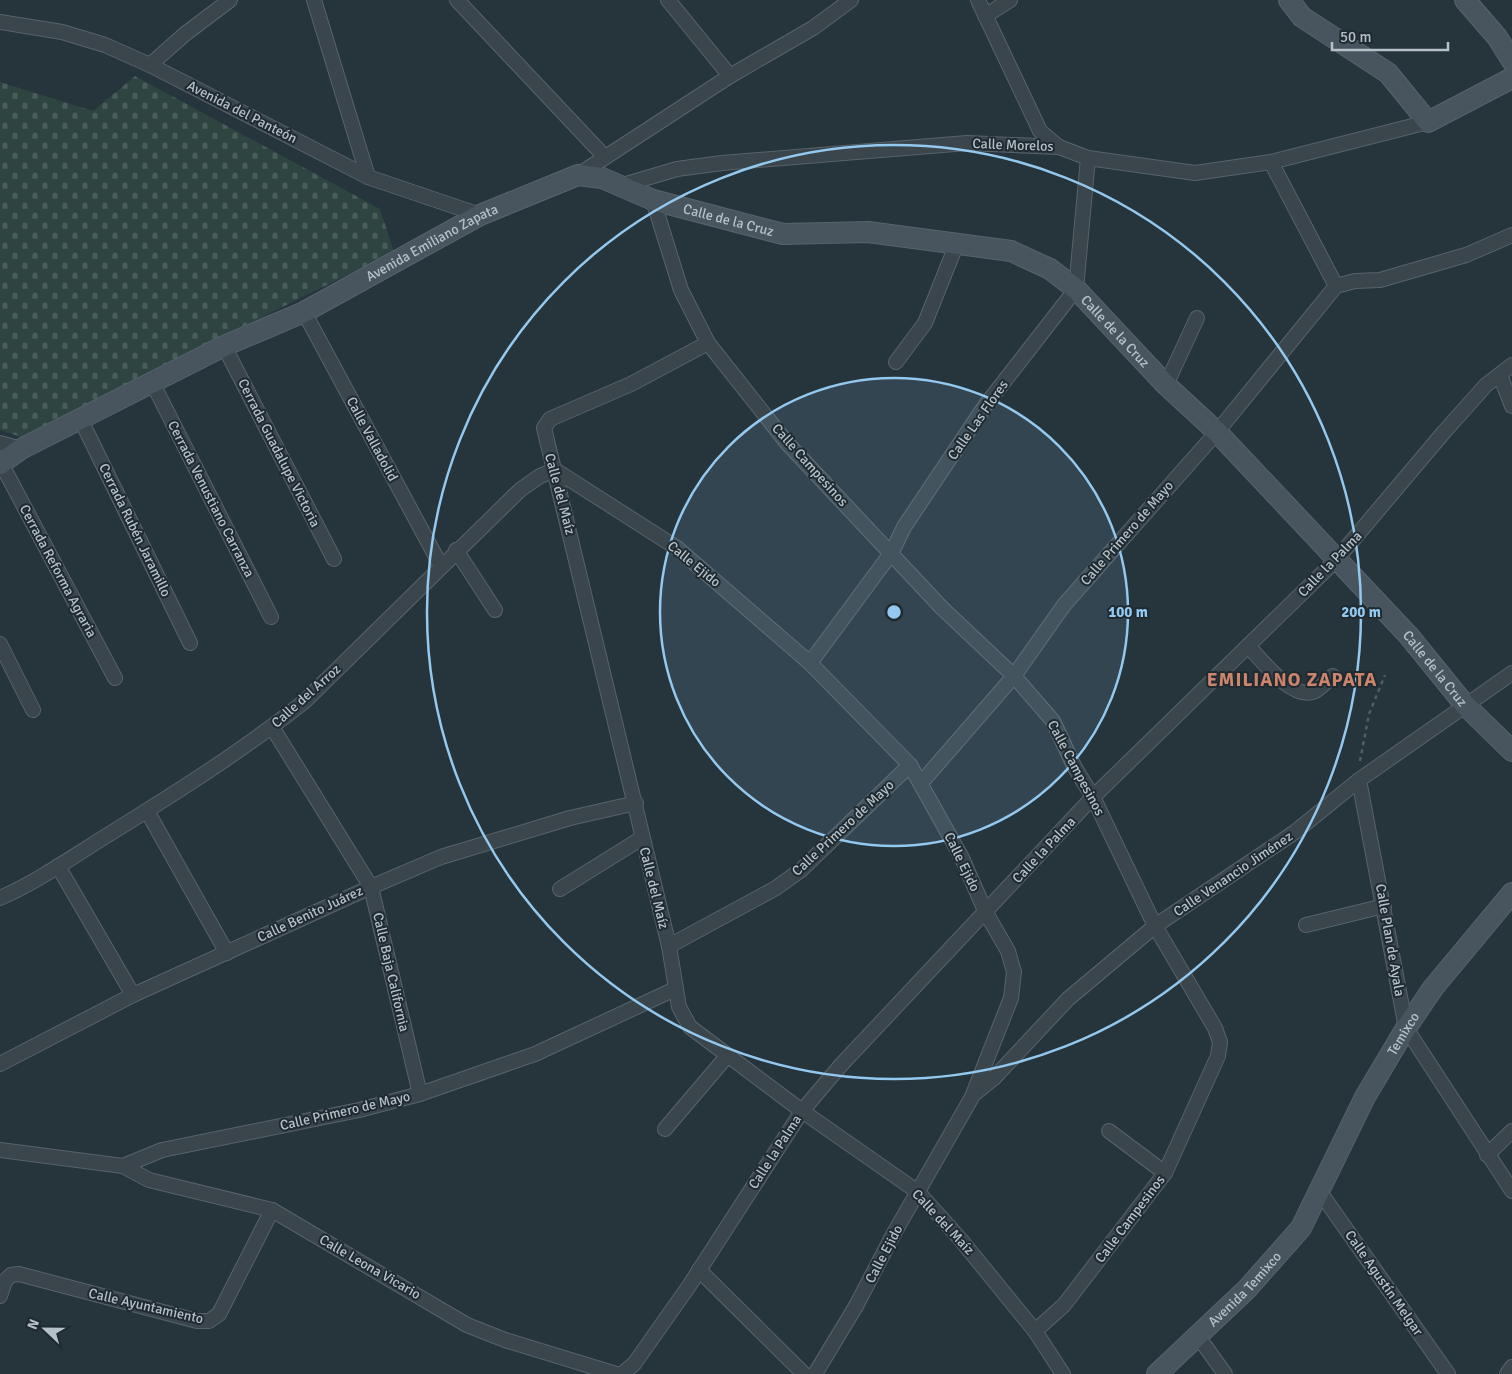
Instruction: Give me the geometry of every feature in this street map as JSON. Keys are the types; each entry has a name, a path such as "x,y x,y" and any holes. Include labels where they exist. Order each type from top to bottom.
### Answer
{"main road":[{"path":"1289,0 1302,17 1388,73 1428,122 1512,78"},
{"path":"1466,0 1497,37 1512,61"},
{"name":"Calle de la Cruz","path":"578,175 602,178 653,200 783,234 868,232 987,247 1025,257 1050,269 1076,289 1166,385 1217,432 1409,636 1465,705 1512,751"},
{"name":"Avenida Emiliano Zapata","path":"0,464 21,449 224,346 304,312 480,216 578,175"},
{"name":"Temixco","path":"1320,1192 1365,1097 1406,1028 1432,988 1512,893"},
{"name":"Avenida Temixco","path":"1157,1374 1247,1289 1278,1256 1301,1228 1320,1192"}],"street":[{"path":"150,65 185,34 230,0"},
{"path":"314,0 368,177"},
{"path":"457,0 605,157"},
{"path":"668,0 730,76"},
{"name":"Avenida Emiliano Zapata","path":"578,175 730,76 813,28 851,0"},
{"path":"978,0 1040,131 1059,147"},
{"path":"985,16 1010,0"},
{"name":"Avenida del Panteón","path":"0,22 71,35 105,45 150,65 368,177 480,216"},
{"name":"Calle Morelos","path":"622,185 677,169 782,157 967,143 1059,147 1088,158 1195,173 1271,162 1428,122"},
{"path":"1076,289 1088,158"},
{"path":"1271,162 1336,286 1355,281 1380,280 1466,255 1512,235"},
{"name":"Calle Campesinos","path":"653,200 682,290 708,343 787,443 892,552 942,608 1014,676 1053,722 1075,768 1093,797 1155,926 1215,1028 1220,1042 1218,1056 1166,1174 1064,1305 1035,1330"},
{"path":"896,362 925,323 957,244"},
{"name":"Calle Primero de Mayo","path":"921,783 1014,676 1064,605 1217,432 1336,286"},
{"name":"Calle Las Flores","path":"810,663 892,552 904,528 985,406 1076,289"},
{"name":"Calle Valladolid","path":"304,312 441,566"},
{"path":"1166,385 1197,318"},
{"name":"Calle del Maíz","path":"708,343 631,384 550,419 544,428 636,803 642,838 669,946 679,1007 690,1027 802,1111 918,1192 962,1240 1035,1330 1063,1374"},
{"name":"Cerrada Guadalupe Victoria","path":"224,346 334,559"},
{"name":"Calle la Palma","path":"622,1374 634,1364 699,1270 802,1111 841,1065 986,913 1093,797 1336,560 1486,385 1512,365"},
{"path":"1500,375 1512,406"},
{"name":"Cerrada Venustiano Carranza","path":"152,382 270,617"},
{"name":"Cerrada Rubén Jaramillo","path":"80,418 190,643"},
{"path":"0,443 21,449"},
{"name":"Cerrada Reforma Agraria","path":"0,464 115,678"},
{"name":"Calle del Arroz","path":"0,898 58,866 147,811 272,728 305,701 456,550 520,490 540,476 555,470"},
{"name":"Calle Ejido","path":"555,470 677,548 810,663 910,765 962,858 986,913 1008,951 1014,972 1011,998 972,1096 893,1235 856,1306 815,1374"},
{"path":"456,550 495,610"},
{"path":"0,644 33,710"},
{"path":"1248,646 1290,688 1304,693 1315,691 1332,676"},
{"name":"Calle Venancio Jiménez","path":"972,1096 994,1078 1068,999 1155,926 1295,832 1359,780 1512,673"},
{"name":"Calle Baja California","path":"272,728 371,886 420,1094"},
{"name":"Calle Primero de Mayo","path":"669,946 776,888 801,870 910,765"},
{"name":"Calle Plan de Ayala","path":"1359,780 1406,1028 1512,1191"},
{"name":"Calle Benito Juárez","path":"0,1064 133,995 371,886 450,855 570,818 636,803"},
{"path":"147,811 227,953"},
{"path":"560,889 642,838"},
{"path":"58,866 133,995"},
{"path":"1306,925 1384,906"},
{"name":"Calle Primero de Mayo","path":"0,1150 123,1166 162,1150 359,1110 420,1094 535,1054 675,989"},
{"path":"665,1129 728,1055"},
{"path":"1108,1131 1166,1174"},
{"path":"1487,1155 1512,1131"},
{"name":"Calle Leona Vicario","path":"123,1166 149,1180 272,1210 467,1325 505,1340 616,1374"},
{"name":"Calle Agustín Melgar","path":"1320,1192 1448,1374"},
{"name":"Calle Ayuntamiento","path":"0,1296 5,1281 11,1275 19,1274 198,1321 210,1321 219,1314 272,1210"},
{"path":"699,1270 804,1374"},
{"path":"1197,1335 1225,1374"},
{"path":"1507,1374 1512,1368"}],"path":[{"path":"1359,780 1369,714 1385,675"}],"green space":[{"path":"135,76 380,209 394,252 207,344 27,439 0,430 0,82 93,111"}],"district":[{"name":"EMILIANO ZAPATA","path":"1292,680"}]}
